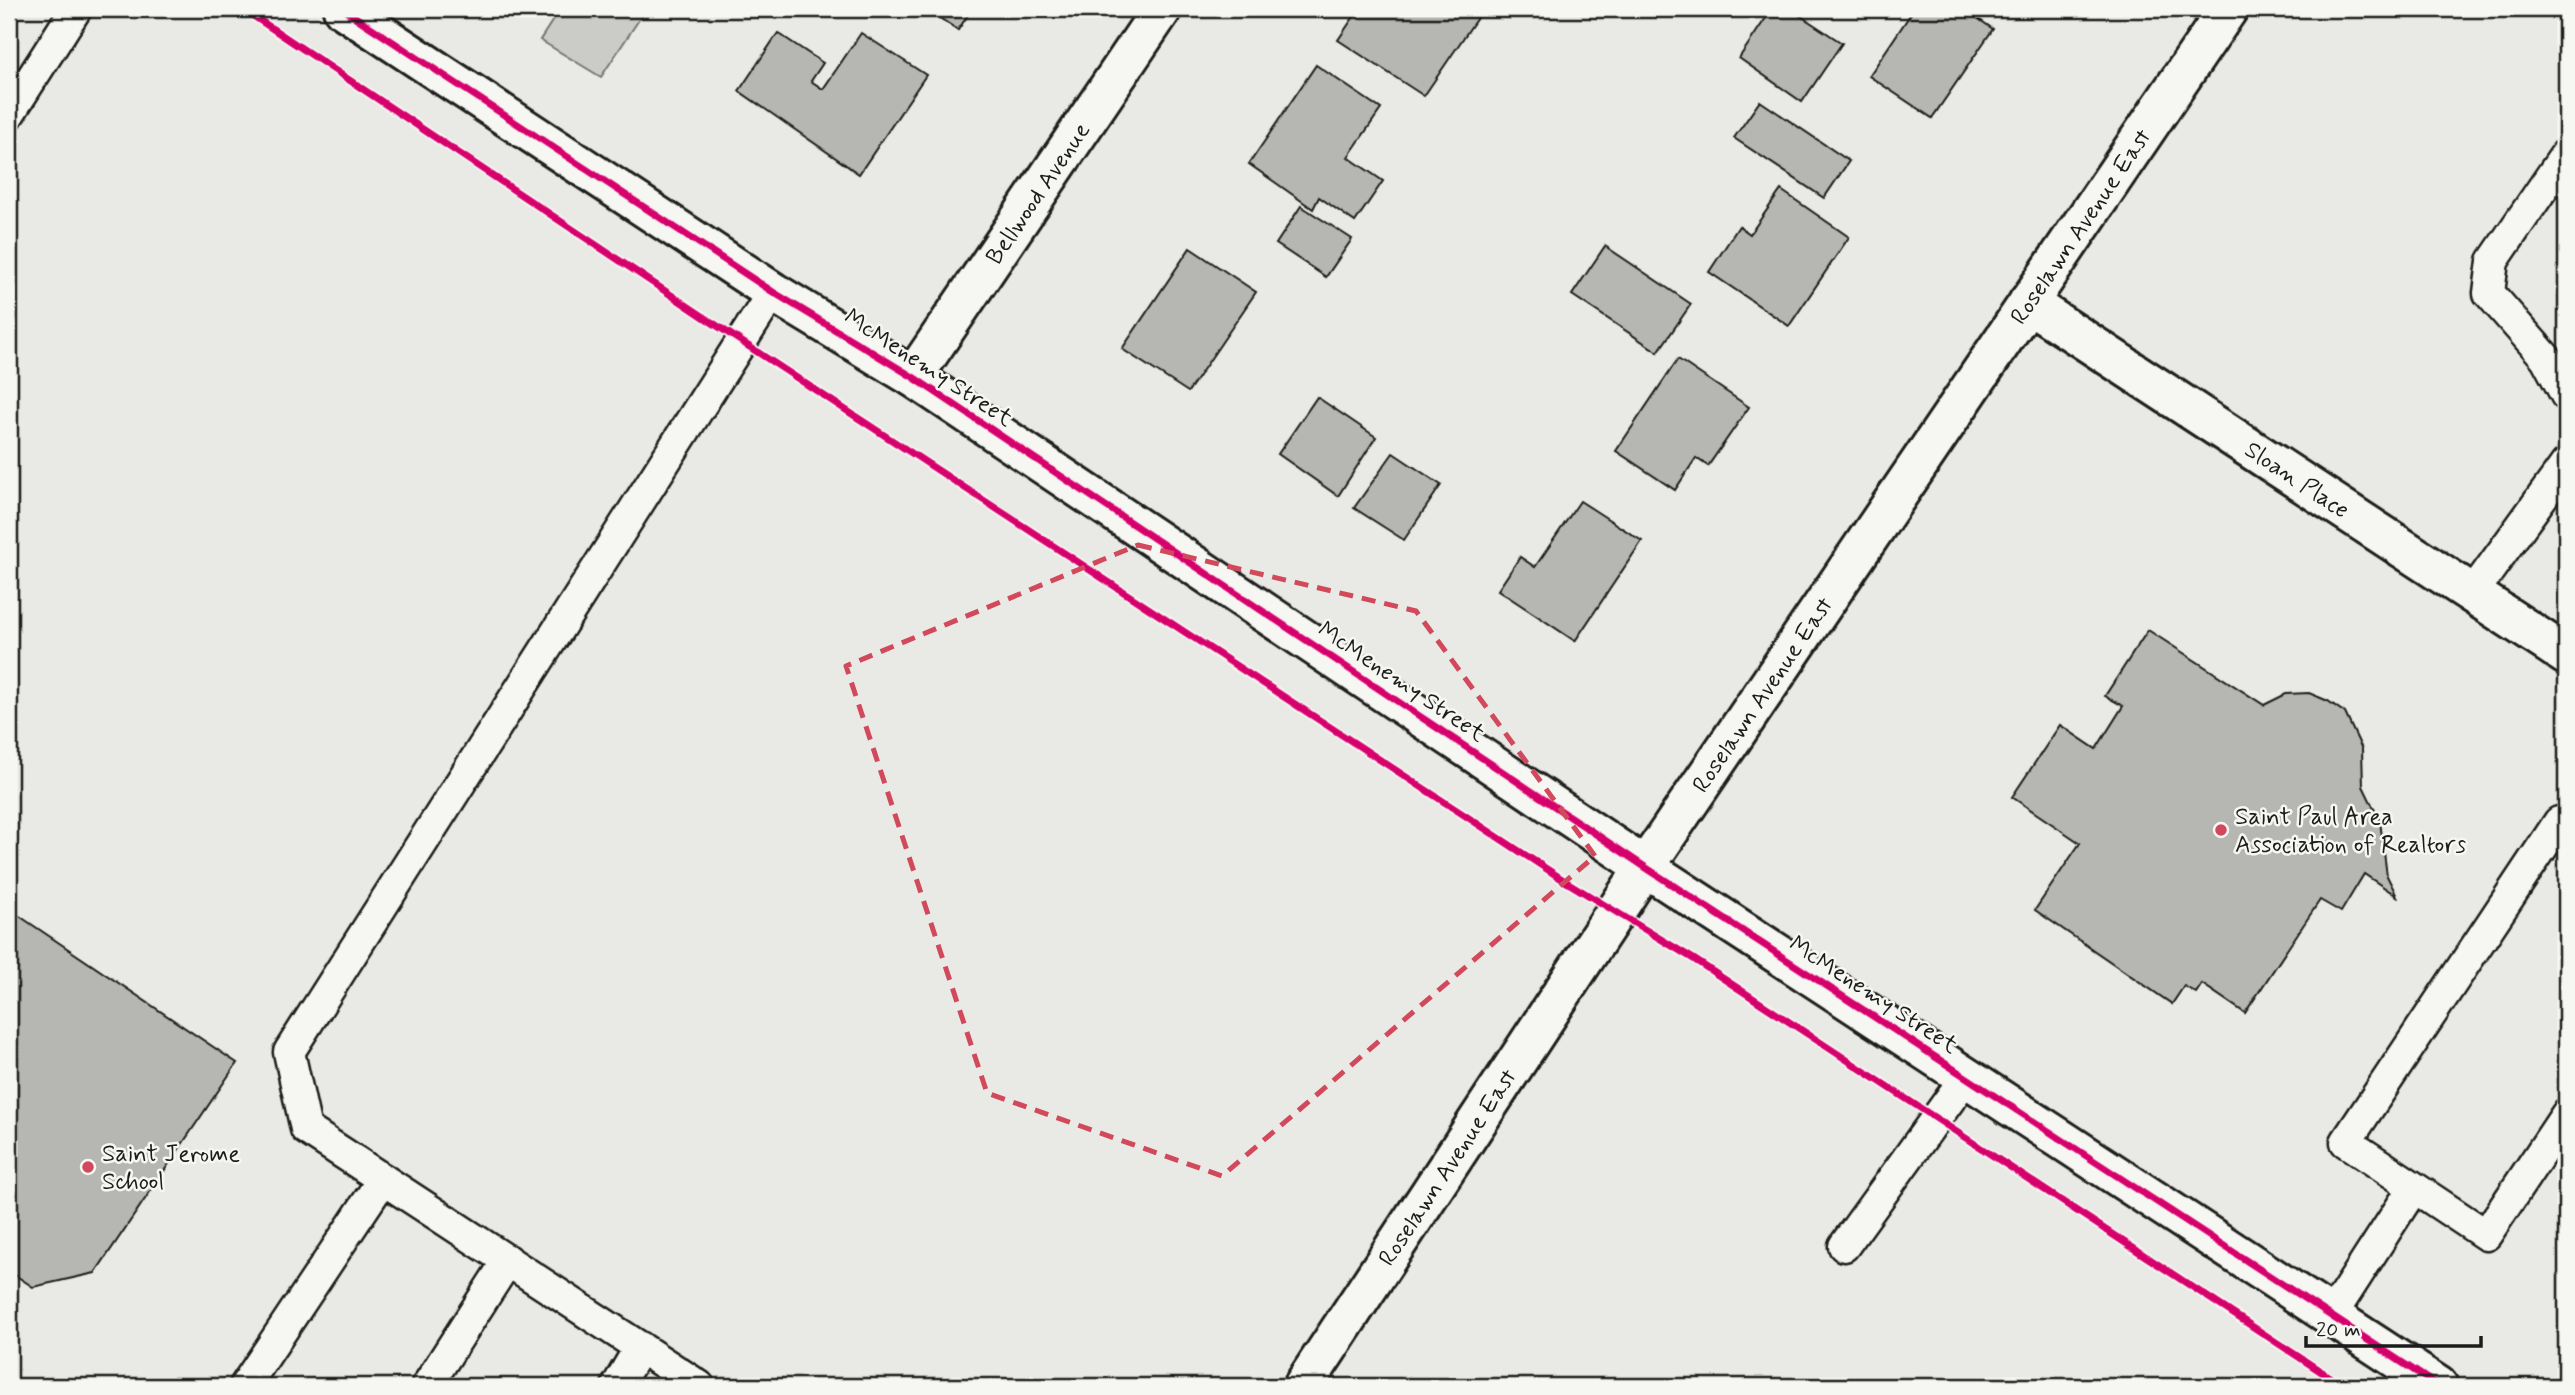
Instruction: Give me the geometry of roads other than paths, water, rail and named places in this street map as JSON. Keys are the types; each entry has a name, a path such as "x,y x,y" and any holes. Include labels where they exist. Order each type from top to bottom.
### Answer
{"street":[{"name":"McMenemy Street","path":"343,9 773,292 913,377 1645,867 2438,1386"},
{"name":"Bellwood Avenue","path":"913,377 1162,9"},
{"name":"Roselawn Avenue East","path":"1303,1386 1645,867 2228,9"},
{"name":"Sloan Place","path":"2028,303 2566,656"}],"lane":[{"path":"9,114 76,9"},
{"path":"2566,154 2493,261 2488,293 2546,358 2566,395"},
{"path":"699,1386 306,1129 289,1052 773,292"},
{"path":"2472,594 2566,464"},
{"path":"2566,827 2559,822 2346,1142 2486,1235 2566,1115"},
{"path":"1844,1246 1966,1077"},
{"path":"245,1386 383,1178"},
{"path":"2331,1316 2414,1187"},
{"path":"427,1386 508,1260"},
{"path":"617,1386 640,1347"}],"place":[{"name":"Saint Paul Area Association of Realtors","path":"2221,830"},
{"name":"Saint Jerome School","path":"88,1167"}]}
